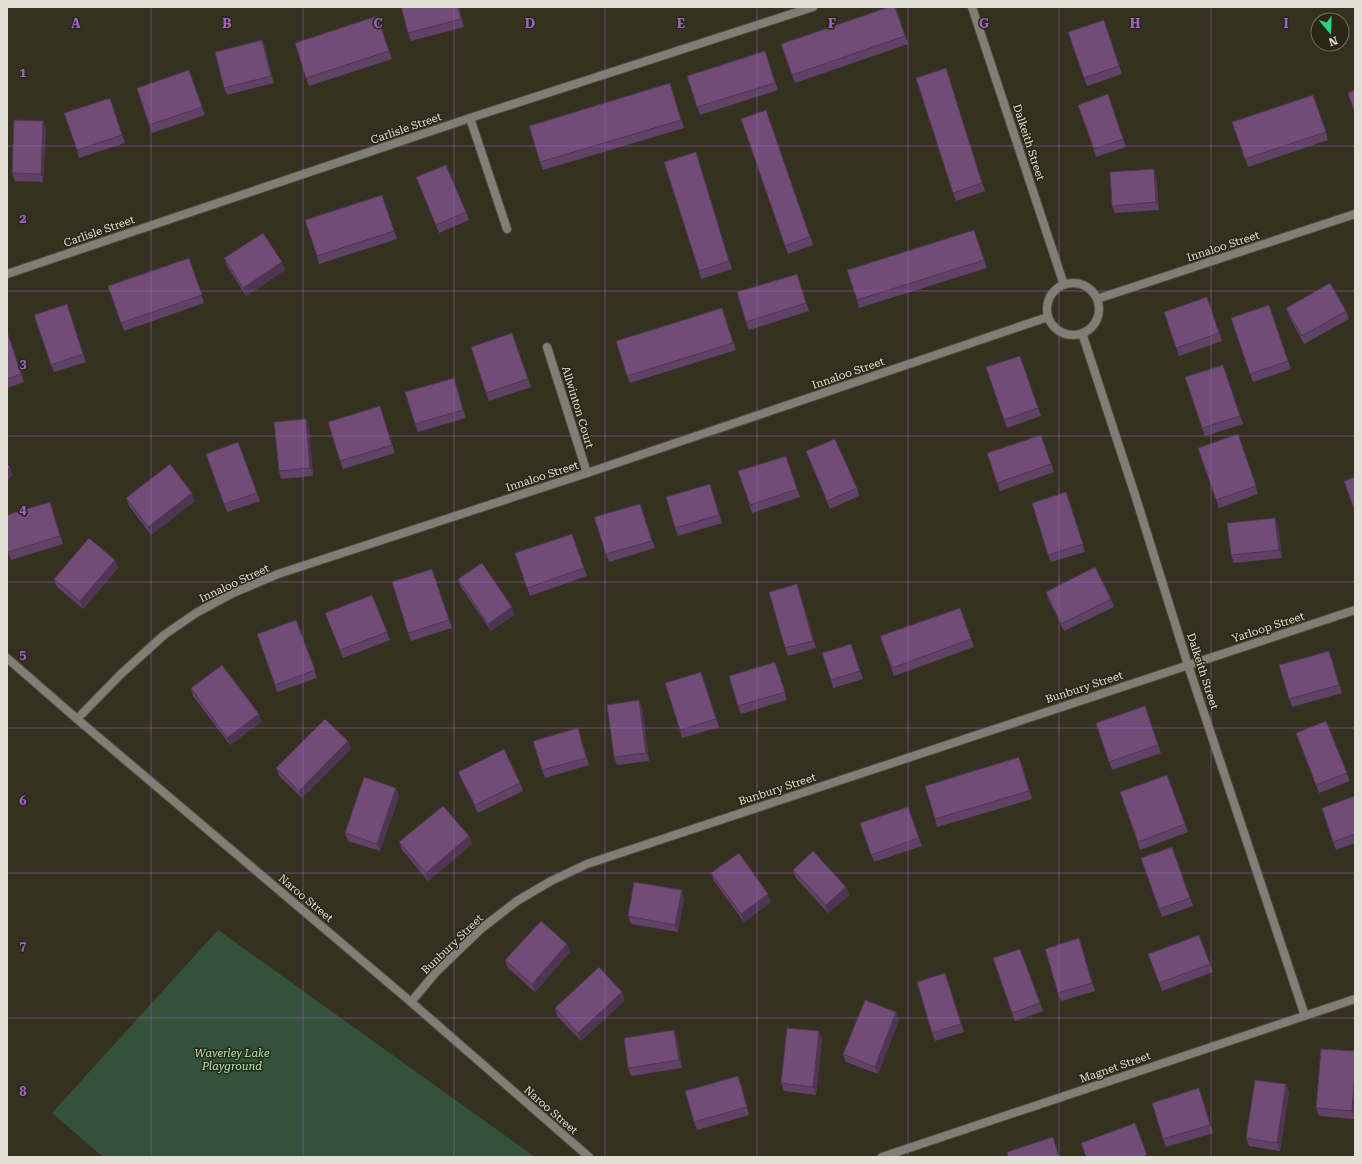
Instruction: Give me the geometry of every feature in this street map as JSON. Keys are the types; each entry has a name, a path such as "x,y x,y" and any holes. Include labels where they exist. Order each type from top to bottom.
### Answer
{"street":[{"name":"Carlisle Street","path":"7,274 470,118 813,7"},
{"name":"Dalkeith Street","path":"972,7 1064,285"},
{"path":"470,118 507,229"},
{"name":"Innaloo Street","path":"1097,299 1355,214"},
{"path":"1068,283 1077,283 1085,286 1092,291 1097,299 1099,307 1095,323 1082,333 1074,335 1066,334 1058,330 1048,317 1047,308 1049,299 1053,292 1060,286 1064,285 1068,283"},
{"name":"Innaloo Street","path":"77,719 121,674 164,635 196,613 233,593 278,574 587,473 1048,317"},
{"name":"Dalkeith Street","path":"1082,333 1136,498 1188,665 1305,1016"},
{"name":"Allwinton Court","path":"547,347 587,473"},
{"name":"Yarloop Street","path":"1188,665 1355,610"},
{"name":"Naroo Street","path":"7,658 411,1002 589,1157"},
{"name":"Bunbury Street","path":"411,1002 438,971 482,928 530,893 587,864 1188,665"},
{"name":"Magnet Street","path":"882,1157 1355,999"}],"green space":[{"name":"Waverley Lake Playground","path":"218,930 535,1157 103,1157 52,1113"}],"building":[{"path":"401,7 458,7 461,19 408,33"},
{"path":"889,7 895,7 905,36 792,75 781,44"},
{"path":"377,16 389,51 306,78 295,43"},
{"path":"1104,20 1119,66 1084,78 1068,32"},
{"path":"262,40 271,76 224,88 215,52"},
{"path":"765,51 775,83 697,107 687,76"},
{"path":"946,68 982,183 953,193 916,78"},
{"path":"189,70 202,107 149,125 137,88"},
{"path":"670,83 681,120 540,162 529,126"},
{"path":"1355,90 1355,114 1348,93"},
{"path":"1108,94 1123,139 1094,149 1078,105"},
{"path":"1313,95 1326,132 1245,159 1232,122"},
{"path":"110,98 122,135 77,150 64,113"},
{"path":"766,110 810,237 785,246 741,119"},
{"path":"14,120 43,121 41,174 12,173"},
{"path":"696,152 729,261 699,271 664,162"},
{"path":"446,165 466,212 436,225 416,177"},
{"path":"1154,169 1156,202 1112,206 1110,172"},
{"path":"382,195 394,231 317,256 305,220"},
{"path":"974,230 984,260 857,300 847,270"},
{"path":"263,233 282,262 243,288 224,258"},
{"path":"189,258 202,295 121,323 108,286"},
{"path":"797,274 806,303 746,322 737,292"},
{"path":"1330,283 1346,311 1302,336 1286,308"},
{"path":"1207,297 1219,333 1176,348 1164,312"},
{"path":"67,304 83,354 51,365 34,315"},
{"path":"1269,305 1288,361 1250,374 1231,318"},
{"path":"722,308 733,343 627,376 616,341"},
{"path":"7,331 21,374 7,379"},
{"path":"512,333 528,379 486,393 471,347"},
{"path":"1020,356 1038,408 1004,420 986,367"},
{"path":"1223,365 1240,416 1202,428 1185,377"},
{"path":"454,378 463,410 415,424 405,392"},
{"path":"380,406 392,445 340,461 328,422"},
{"path":"306,419 310,468 279,471 274,422"},
{"path":"1238,434 1256,486 1216,500 1198,448"},
{"path":"1041,435 1051,464 997,483 987,453"},
{"path":"835,439 857,488 827,501 806,451"},
{"path":"238,442 257,493 224,504 206,454"},
{"path":"786,456 797,489 750,505 738,471"},
{"path":"170,464 192,493 148,527 126,498"},
{"path":"1355,477 1355,512 1344,481"},
{"path":"710,484 719,515 675,528 666,497"},
{"path":"1066,492 1083,544 1048,555 1032,503"},
{"path":"50,502 60,536 8,552 7,515"},
{"path":"640,504 652,541 606,554 594,517"},
{"path":"1275,518 1279,550 1231,555 1227,523"},
{"path":"572,534 584,568 527,588 515,553"},
{"path":"89,538 115,560 80,601 54,579"},
{"path":"482,563 512,607 488,624 458,579"},
{"path":"1095,567 1111,599 1061,624 1046,592"},
{"path":"432,569 449,620 408,633 392,582"},
{"path":"797,584 813,641 785,648 769,592"},
{"path":"372,595 387,632 340,650 325,613"},
{"path":"960,608 971,639 892,668 880,636"},
{"path":"296,620 315,670 275,685 257,634"},
{"path":"851,644 860,671 831,680 822,653"},
{"path":"1329,651 1339,685 1289,699 1279,665"},
{"path":"775,662 785,692 738,706 729,676"},
{"path":"222,665 259,714 227,738 191,688"},
{"path":"701,672 716,719 680,730 665,683"},
{"path":"639,700 646,753 614,757 607,705"},
{"path":"1145,706 1158,745 1109,762 1096,723"},
{"path":"325,719 348,741 299,791 276,768"},
{"path":"1326,721 1347,773 1316,785 1296,733"},
{"path":"578,728 586,758 542,770 533,741"},
{"path":"504,749 520,783 475,805 458,772"},
{"path":"1019,757 1029,791 935,819 925,786"},
{"path":"1167,775 1185,824 1138,842 1120,792"},
{"path":"364,777 396,788 377,844 345,833"},
{"path":"1355,796 1355,834 1333,842 1322,808"},
{"path":"443,806 469,836 426,873 399,842"},
{"path":"908,807 919,838 871,855 860,823"},
{"path":"1172,847 1190,898 1159,909 1141,858"},
{"path":"813,851 846,887 826,905 793,870"},
{"path":"739,853 768,894 741,914 711,873"},
{"path":"634,882 682,890 675,925 628,916"},
{"path":"541,921 567,944 532,984 505,960"},
{"path":"1199,935 1210,964 1159,983 1148,954"},
{"path":"1079,938 1092,983 1058,993 1045,949"},
{"path":"1020,949 1040,1003 1012,1013 993,958"},
{"path":"599,967 622,992 578,1033 555,1008"},
{"path":"945,973 961,1024 932,1033 917,982"},
{"path":"865,1000 896,1012 875,1067 843,1054"},
{"path":"787,1028 819,1031 813,1087 781,1083"},
{"path":"674,1030 679,1060 628,1068 624,1038"},
{"path":"1321,1049 1355,1051 1352,1111 1316,1108"},
{"path":"738,1076 747,1107 694,1122 685,1091"},
{"path":"1255,1080 1286,1084 1277,1143 1246,1138"},
{"path":"1199,1088 1210,1125 1163,1139 1152,1103"},
{"path":"1135,1123 1147,1155 1142,1157 1086,1157 1081,1143"},
{"path":"1053,1137 1059,1157 1008,1157 1007,1152"}]}
